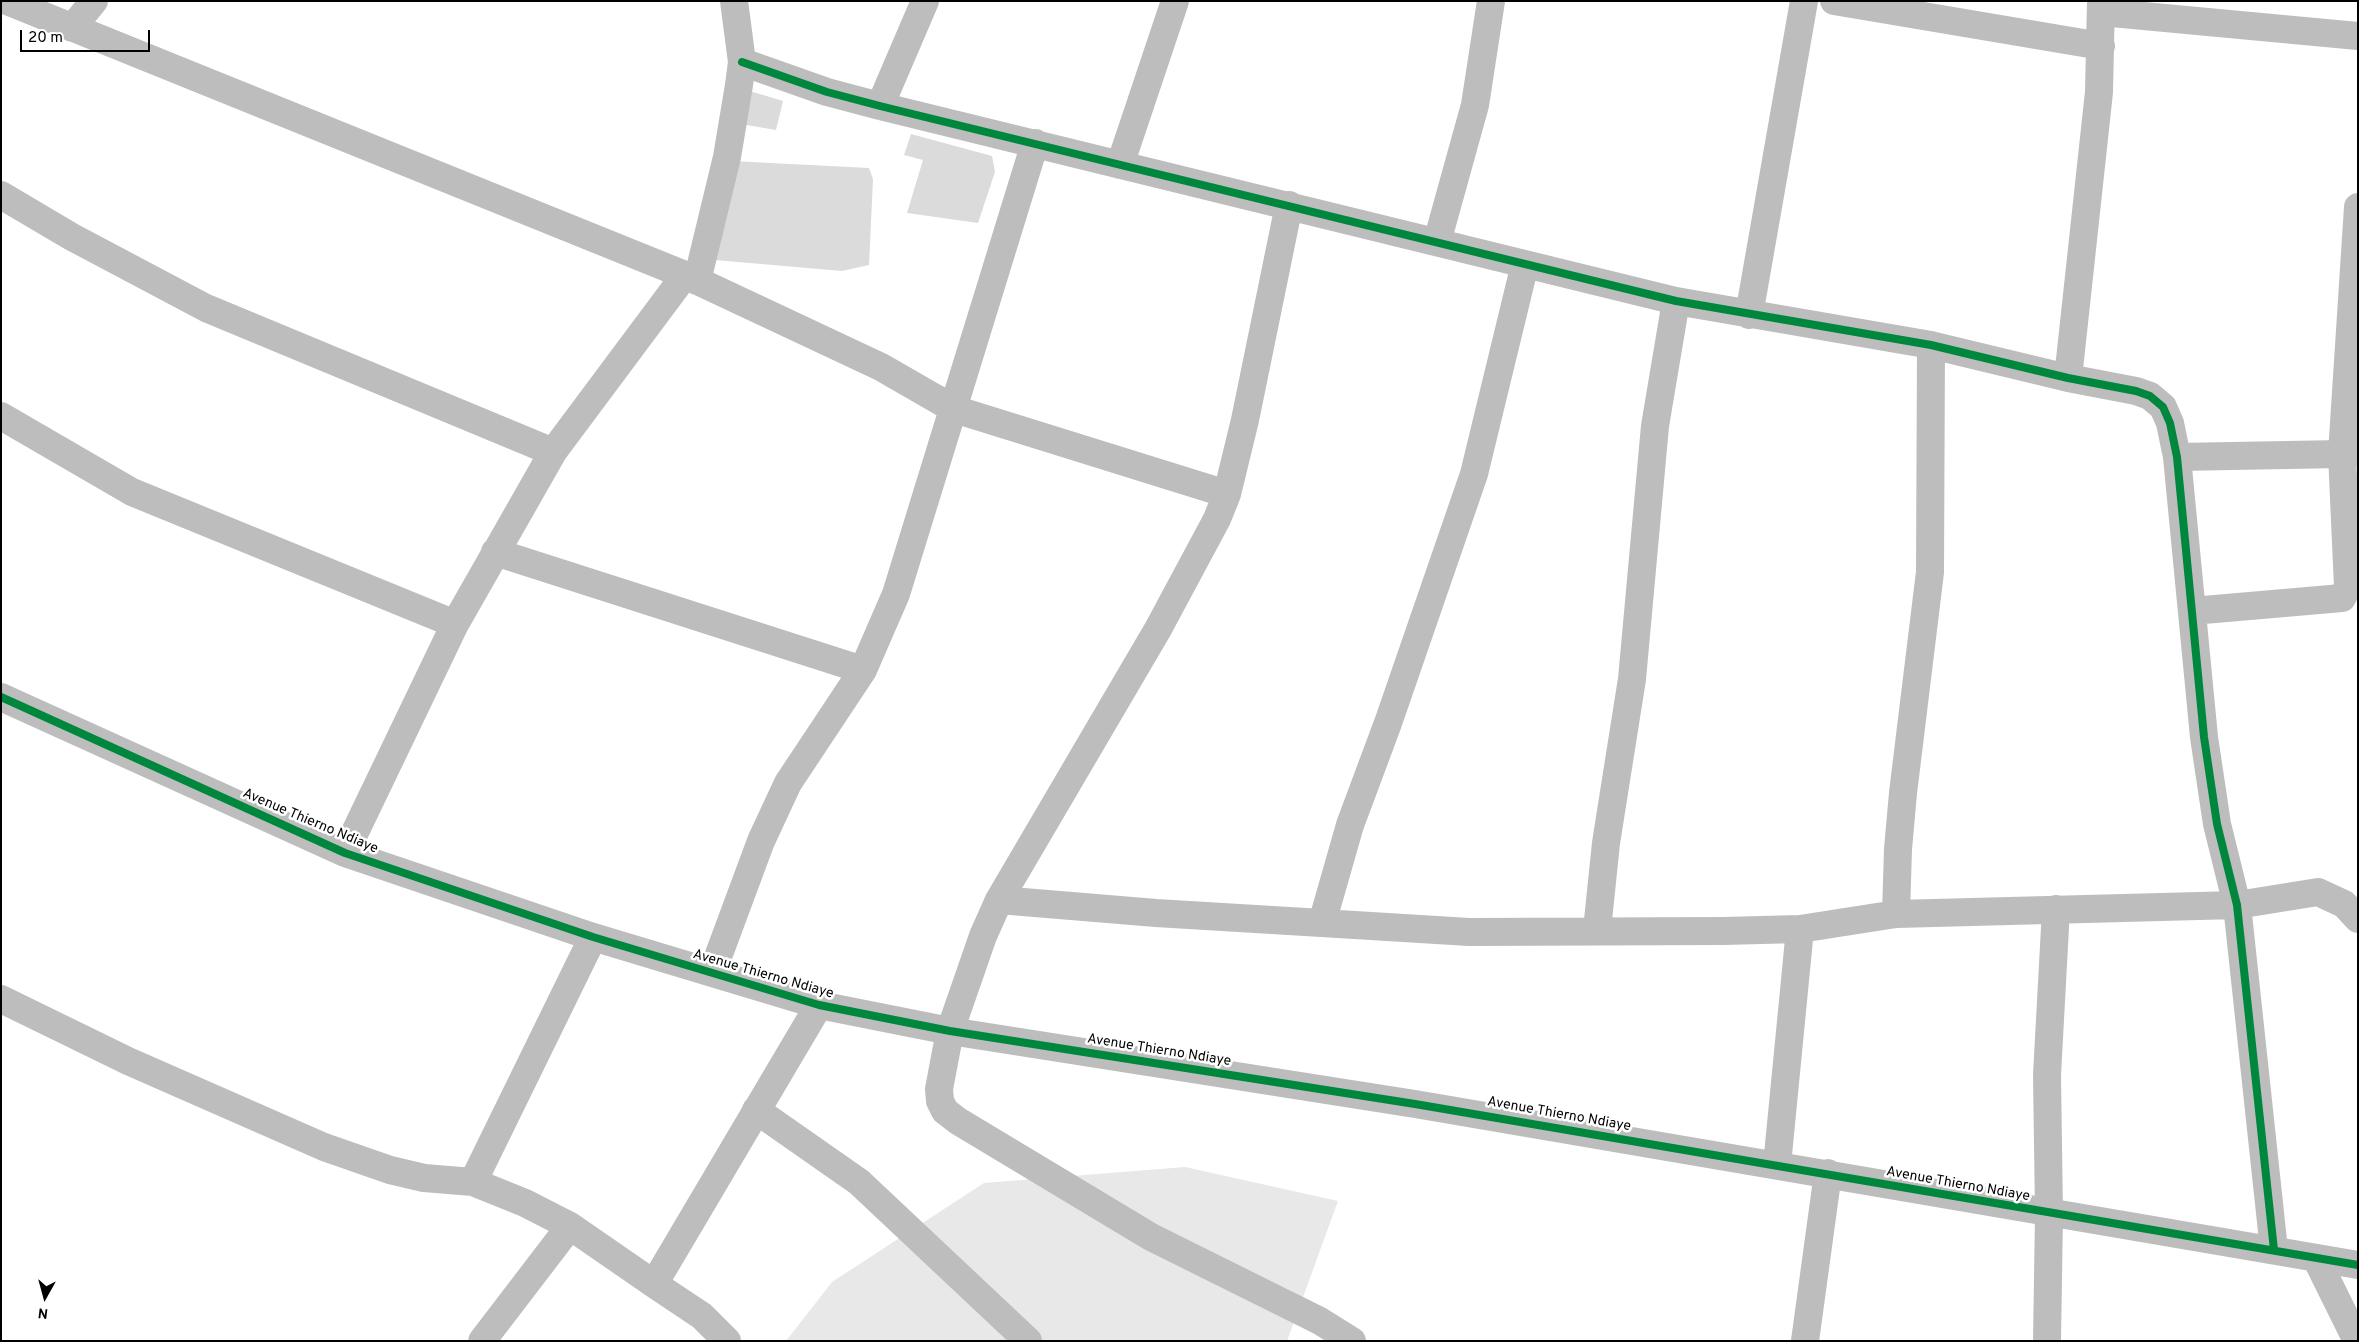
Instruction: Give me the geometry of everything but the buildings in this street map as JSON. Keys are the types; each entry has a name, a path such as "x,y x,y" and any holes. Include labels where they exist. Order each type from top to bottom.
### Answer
{"street":[{"path":"7,1 691,278 881,367 954,408 1227,494"},
{"path":"72,28 94,1"},
{"path":"345,853 455,624 552,452 691,278 727,157 742,62 734,1"},
{"path":"880,106 925,1"},
{"path":"1120,165 1175,1"},
{"path":"1437,242 1475,105 1491,1"},
{"path":"1749,315 1804,1"},
{"path":"1834,1 2101,46"},
{"path":"2068,378 2099,92 2101,7 2358,36"},
{"path":"742,62 827,92 880,106 1676,301 1749,315 1832,326 1931,345 2068,378 2136,391 2150,396 2162,407 2170,423 2177,457 2204,737 2217,824 2237,905 2274,1250"},
{"path":"712,973 761,841 788,783 863,670 905,572 1035,143"},
{"path":"1,195 72,237 206,308 552,452"},
{"path":"1289,206 1247,411 1227,494 1217,519 1158,629 999,900 983,936 950,1032 939,1089 940,1101 946,1111 958,1121 1152,1237 1320,1321 1352,1341"},
{"path":"2192,611 2342,598 2348,587 2350,453 2358,207"},
{"path":"1322,922 1350,825 1392,714 1474,474 1526,264"},
{"path":"1597,930 1606,843 1632,679 1655,426 1676,301"},
{"path":"1896,914 1898,849 1903,793 1930,572 1931,345"},
{"path":"1,416 132,492 455,624"},
{"path":"2177,457 2350,453"},
{"path":"495,552 863,670"},
{"name":"Avenue Thierno Ndiaye","path":"1,698 345,853 593,937 818,1005 950,1032 1415,1104 1828,1173 2049,1214 2358,1265"},
{"path":"999,900 1204,916 1469,932 1533,933 1597,930 1723,931 1800,929 1896,914 2237,905 2318,892 2344,904 2358,919"},
{"path":"2047,1341 2049,1214 2047,1075 2056,910"},
{"path":"1777,1165 1800,929"},
{"path":"473,1182 593,937"},
{"path":"1,999 128,1061 324,1147 398,1172 424,1178 473,1182 525,1203 570,1226 702,1316 726,1341"},
{"path":"654,1284 818,1005"},
{"path":"756,1110 860,1182 1028,1341"},
{"path":"1805,1341 1828,1173"},
{"path":"482,1341 570,1226"},
{"path":"2316,1258 2357,1341"}],"shaded area":[{"path":"1185,1167 1338,1201 1287,1341 786,1341 832,1282 984,1183"}],"cycle path":[{"path":"742,62 827,92 880,106 1676,301 1931,345 2068,378 2136,391 2150,396 2163,407 2170,423 2177,457 2204,737 2217,824 2237,905 2274,1250"},
{"path":"1,697 345,853 593,937 819,1005 950,1031 1415,1104 2358,1265"}]}
